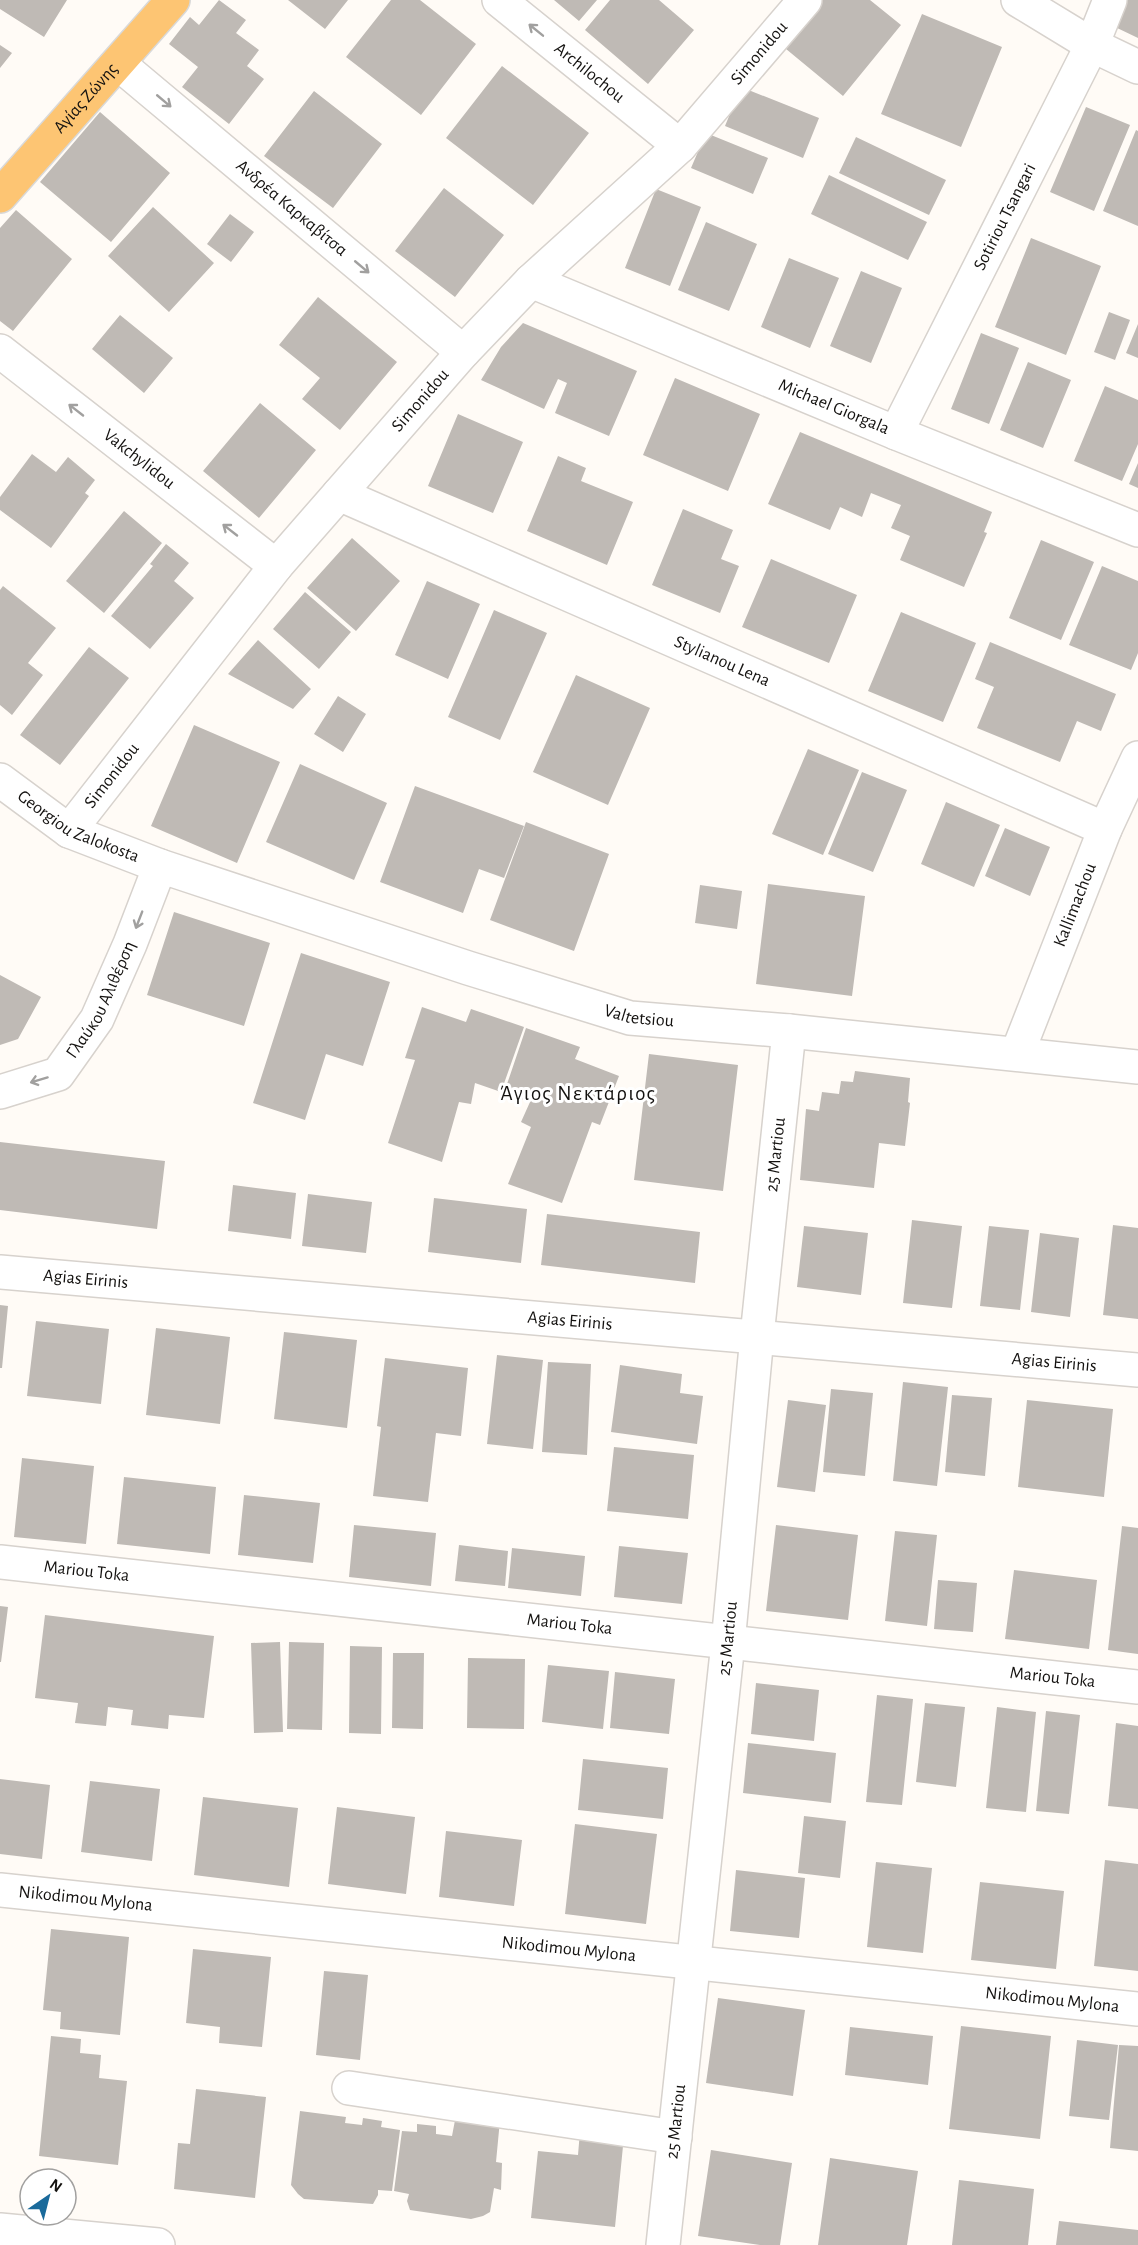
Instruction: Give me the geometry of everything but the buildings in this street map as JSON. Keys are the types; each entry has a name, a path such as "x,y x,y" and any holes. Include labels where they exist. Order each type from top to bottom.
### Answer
{"main road":[{"name":"Αγίας Ζώνης","path":"0,196 119,64 173,0"}],"street":[{"name":"Archilochou","path":"499,0 680,146"},
{"name":"Simonidou","path":"69,831 276,566 463,352 531,280 680,146 805,0"},
{"path":"1018,0 1092,45 1138,67"},
{"name":"Sotiriou Tsangari","path":"896,433 1092,45 1110,0"},
{"name":"Ανδρέα Καρκαβίτσα","path":"119,64 463,352"},
{"name":"Michael Giorgala","path":"531,280 896,433 1138,530"},
{"name":"Vakchylidou","path":"0,351 276,566"},
{"name":"Stylianou Lena","path":"339,494 1105,829"},
{"name":"Kallimachou","path":"1017,1054 1105,829 1138,758"},
{"name":"Georgiou Zalokosta","path":"0,780 69,831 160,866"},
{"name":"Valtetsiou","path":"160,866 468,968 630,1017 1138,1067"},
{"name":"Γλαύκου Αλιθέρση","path":"0,1092 58,1074 97,1019 160,866"},
{"name":"25 Martiou","path":"663,2245 728,1642 789,1031"},
{"name":"Agias Eirinis","path":"0,1272 1138,1370"},
{"name":"Mariou Toka","path":"0,1562 1138,1688"},
{"name":"Nikodimou Mylona","path":"0,1890 1138,2009"},
{"path":"349,2088 675,2137"},
{"path":"0,2230 158,2245"}],"district":[{"name":"Άγιος Νεκτάριος","path":"578,1093"}]}
